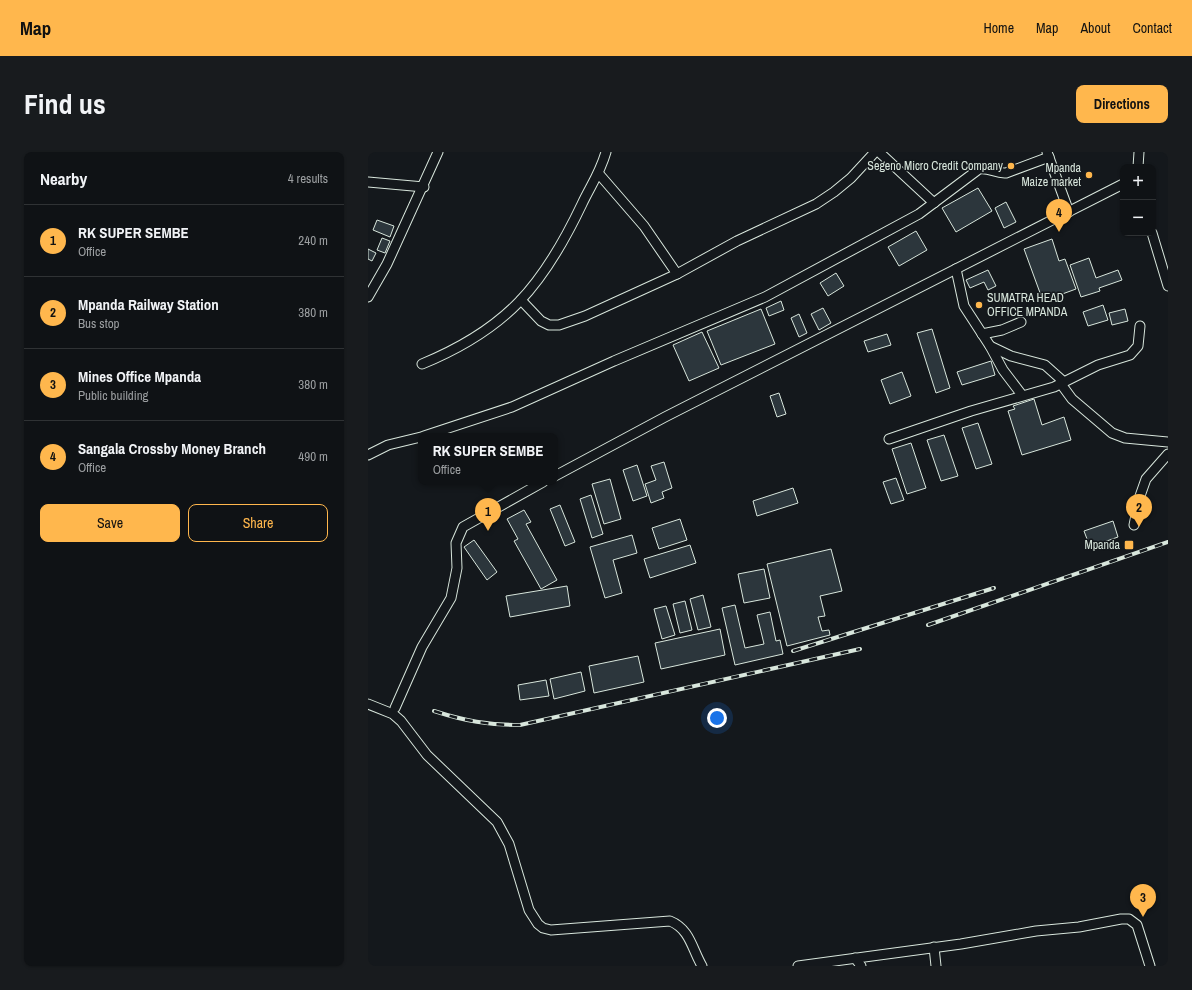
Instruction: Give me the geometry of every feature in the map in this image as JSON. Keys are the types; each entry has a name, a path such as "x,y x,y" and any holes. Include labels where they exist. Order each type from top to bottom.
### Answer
{"street":[{"path":"368,297 387,264 396,242 424,187 438,152"},
{"path":"422,364 455,350 485,332 506,316 521,300 539,279 560,246 599,174 606,152"},
{"path":"521,300 541,321 550,325 559,325 585,316 677,274 737,241 816,204 840,187 875,152"},
{"path":"879,152 934,203"},
{"path":"1138,164 1139,152"},
{"path":"433,433 512,407 644,348 737,311 799,280 919,214 979,169 986,169 999,174 1006,173 1048,154 1069,212"},
{"path":"599,174 640,221 677,274"},
{"path":"368,182 424,187"},
{"path":"558,474 665,417 1120,186"},
{"path":"1153,236 1168,286"},
{"path":"956,269 964,306 990,346 1003,370 1022,395"},
{"path":"982,334 1002,330 1021,322"},
{"path":"889,439 1063,383 1098,365 1130,355 1138,346 1140,326"},
{"path":"990,346 1011,356 1045,365 1063,383 1072,399 1112,433 1125,438 1168,442"},
{"path":"368,454 388,445 418,438"},
{"path":"1134,525 1140,496 1146,479 1168,454"},
{"path":"395,708 422,647 451,598 458,568 456,543 463,526 538,485"},
{"path":"368,704 392,714 401,721 427,755 497,822 509,844 529,910 538,924 543,928 551,930 670,921 682,927 688,936 702,966"},
{"path":"798,966 1129,919 1137,925 1150,966"},
{"path":"934,947 936,966"},
{"path":"855,958 861,966"}],"building":[{"path":"978,188 992,211 956,232 942,208"},
{"path":"1006,202 1016,222 1004,228 995,208"},
{"path":"377,220 394,226 390,237 373,230"},
{"path":"916,231 927,250 899,266 888,247"},
{"path":"382,238 390,241 385,253 377,250"},
{"path":"1052,239 1059,261 1065,259 1076,289 1043,301 1024,249"},
{"path":"368,249 376,253 372,261 368,259"},
{"path":"1089,258 1096,278 1118,270 1122,280 1099,288 1100,291 1081,297 1070,265"},
{"path":"988,270 996,286 988,290 984,282 970,288 966,280"},
{"path":"836,273 844,286 828,296 820,283"},
{"path":"781,301 784,310 769,316 766,308"},
{"path":"1103,305 1108,320 1088,326 1083,312"},
{"path":"823,308 831,323 819,330 811,314"},
{"path":"761,309 775,344 721,365 707,331"},
{"path":"1125,309 1128,321 1112,325 1109,313"},
{"path":"799,314 807,333 799,337 791,318"},
{"path":"932,329 950,388 936,393 917,333"},
{"path":"702,332 719,368 689,381 673,345"},
{"path":"887,334 891,345 868,352 864,341"},
{"path":"991,361 995,375 962,385 957,372"},
{"path":"902,372 911,396 890,404 881,380"},
{"path":"779,393 786,414 777,417 770,396"},
{"path":"1034,399 1042,425 1064,417 1071,440 1022,455 1008,411 1015,409 1013,406"},
{"path":"978,423 992,464 976,469 962,428"},
{"path":"944,435 958,476 941,481 927,440"},
{"path":"911,443 926,488 907,494 892,449"},
{"path":"664,462 672,488 662,492 664,498 651,503 645,484 656,480 651,466"},
{"path":"637,465 647,496 633,501 623,470"},
{"path":"896,478 904,500 891,504 883,482"},
{"path":"610,479 621,519 604,524 592,484"},
{"path":"793,488 798,503 757,516 753,501"},
{"path":"591,495 603,534 592,538 580,499"},
{"path":"560,505 575,542 565,546 550,509"},
{"path":"524,510 531,522 526,524 557,580 541,589 514,541 518,539 507,519"},
{"path":"680,519 687,540 659,549 652,528"},
{"name":"Mpanda","path":"1113,521 1118,537 1090,547 1084,531"},
{"path":"632,535 637,553 613,560 622,593 605,598 590,547"},
{"path":"474,540 497,572 487,580 464,547"},
{"path":"690,545 696,563 650,578 644,559"},
{"path":"831,549 842,591 820,596 825,616 818,617 822,631 829,630 830,635 787,646 767,564"},
{"path":"764,569 770,598 744,603 738,574"},
{"path":"567,586 570,606 510,617 506,596"},
{"path":"703,595 711,627 698,630 690,599"},
{"path":"685,601 692,630 680,633 673,604"},
{"path":"735,605 745,648 764,644 757,615 770,612 776,641 780,640 783,654 735,665 722,608"},
{"path":"666,606 675,635 662,639 654,609"},
{"path":"720,629 725,655 661,669 655,643"},
{"path":"638,656 644,682 594,693 589,666"},
{"path":"581,672 585,691 554,699 550,679"},
{"path":"546,680 549,696 520,700 518,685"}],"railway":[{"path":"928,625 1168,542"},
{"path":"793,651 994,588"},
{"path":"434,711 477,722 520,725 860,649"}],"place":[{"name":"Segeno Micro Credit Company","path":"1011,166"},
{"name":"Mpanda Maize market","path":"1089,175"},
{"name":"Sangala Crossby Money Branch","path":"1059,232"},
{"name":"SUMATRA HEAD OFFICE MPANDA","path":"979,305"},
{"name":"Mpanda Railway Station","path":"1139,527"},
{"name":"RK SUPER SEMBE","path":"488,531"},
{"name":"Mpanda","path":"1129,545"},
{"name":"Mines Office Mpanda","path":"1143,917"}]}
